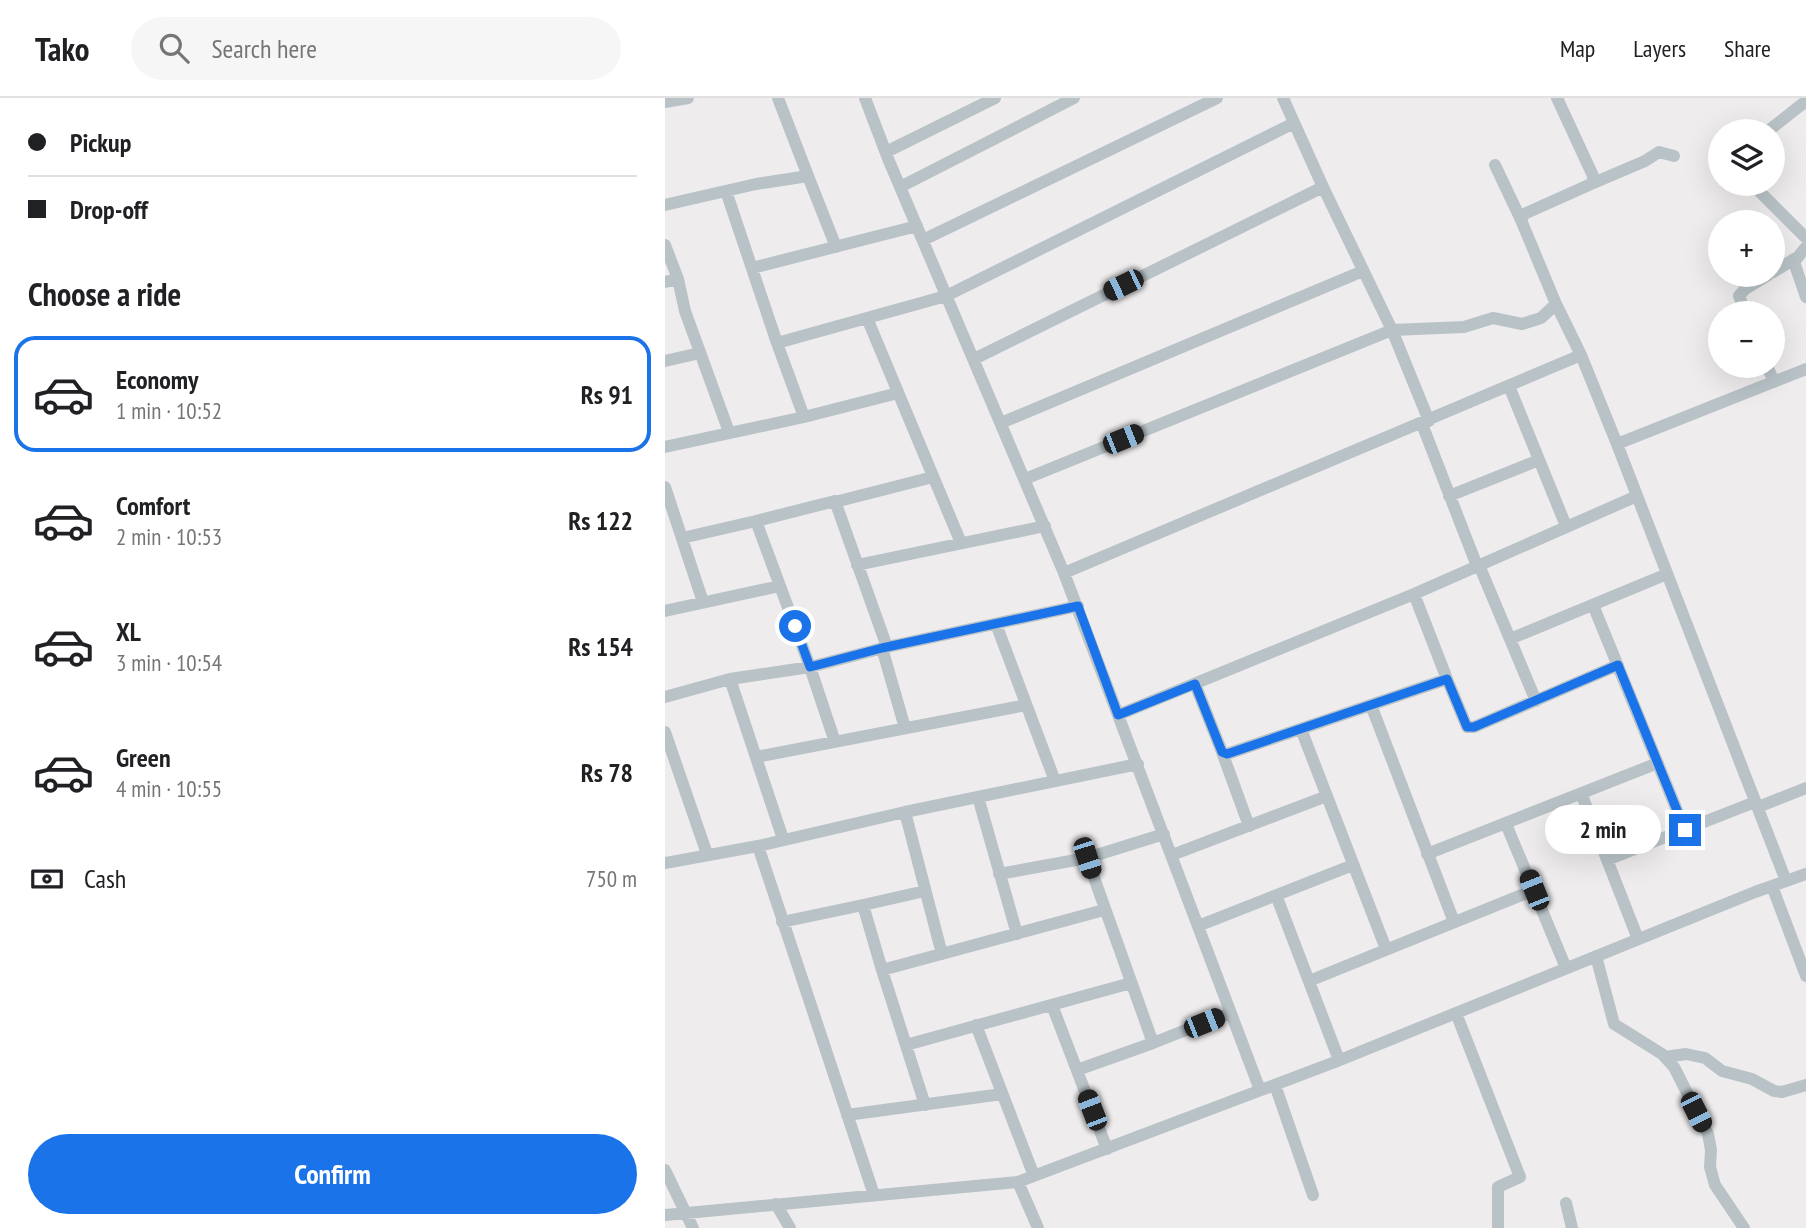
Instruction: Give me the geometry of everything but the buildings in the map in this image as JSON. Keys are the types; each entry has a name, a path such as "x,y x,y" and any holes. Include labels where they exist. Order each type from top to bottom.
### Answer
{"street":[{"path":"665,102 688,98"},
{"path":"778,98 836,247"},
{"path":"865,98 900,187 1078,606 1229,1013 1261,1090"},
{"path":"886,152 995,98"},
{"path":"900,187 1074,98"},
{"path":"923,240 1217,98"},
{"path":"1283,98 1392,330 1450,496 1536,701"},
{"path":"1557,98 1594,175 1591,184"},
{"path":"1783,119 1806,101"},
{"path":"777,343 946,296 1294,124"},
{"path":"1521,220 1524,214 1645,162 1659,152 1674,156"},
{"path":"1495,165 1581,355 1786,881"},
{"path":"665,205 808,176"},
{"path":"974,359 1323,187"},
{"path":"726,191 804,417"},
{"path":"1764,196 1806,239"},
{"path":"752,268 917,226"},
{"path":"665,245 671,280 729,432"},
{"path":"1785,265 1806,247"},
{"path":"1796,258 1795,268 1806,297"},
{"path":"1001,423 1363,271"},
{"path":"1741,301 1739,296 1748,287"},
{"path":"1025,479 1392,330 1464,327 1493,318 1523,324 1541,318 1556,304"},
{"path":"867,318 961,543"},
{"path":"665,361 700,353"},
{"path":"1064,573 1581,355"},
{"path":"1617,444 1806,369"},
{"path":"1772,378 1774,382"},
{"path":"1509,386 1566,527"},
{"path":"665,447 804,417 898,393"},
{"path":"1450,496 1539,460"},
{"path":"682,538 933,477"},
{"path":"665,487 703,603"},
{"path":"1118,715 1414,594 1637,496"},
{"path":"835,502 884,648 905,728"},
{"path":"756,521 835,742"},
{"path":"857,565 1045,526"},
{"path":"1510,639 1667,574"},
{"path":"665,611 780,586"},
{"path":"1414,594 1467,727 1474,727 1618,665"},
{"path":"1593,605 1685,830"},
{"path":"665,697 730,679 810,667 884,648 1078,606"},
{"path":"996,624 1055,781"},
{"path":"730,679 783,839"},
{"path":"1222,752 1232,754 1447,679"},
{"path":"1195,684 1249,826"},
{"path":"756,757 1026,705"},
{"path":"1371,705 1454,922"},
{"path":"1301,730 1386,949"},
{"path":"665,732 671,767 707,854"},
{"path":"1427,854 1658,763"},
{"path":"665,863 758,846 905,812 1138,764"},
{"path":"1607,860 1806,788"},
{"path":"1581,793 1638,939"},
{"path":"1172,855 1327,796"},
{"path":"978,797 1017,934"},
{"path":"905,812 942,954"},
{"path":"1506,824 1566,968"},
{"path":"999,874 1087,858 1164,834"},
{"path":"758,846 874,1195"},
{"path":"1087,858 1153,1043"},
{"path":"1198,926 1353,865"},
{"path":"665,1215 1018,1182 1339,1060 1806,874"},
{"path":"1772,886 1806,976"},
{"path":"1309,981 1534,890"},
{"path":"782,922 925,891"},
{"path":"1276,895 1339,1060"},
{"path":"863,905 925,1105"},
{"path":"883,970 1104,910"},
{"path":"1596,956 1615,1024 1665,1057 1674,1067 1708,1134 1710,1167 1715,1185 1744,1228"},
{"path":"907,1045 1131,983"},
{"path":"1052,1004 1107,1149"},
{"path":"1077,1070 1229,1013"},
{"path":"1456,1013 1520,1177 1498,1187 1497,1228"},
{"path":"976,1026 1034,1176"},
{"path":"1665,1057 1698,1055 1722,1071 1752,1079 1782,1093 1806,1085"},
{"path":"1275,1084 1313,1195"},
{"path":"847,1115 1002,1094"},
{"path":"665,1170 694,1228"},
{"path":"1018,1182 1038,1228"},
{"path":"1566,1203 1572,1228"},
{"path":"776,1204 790,1228"}],"route":[{"path":"795,626 810,667 882,648 1078,606 1118,715 1195,684 1222,752 1227,754 1447,679 1467,727 1474,727 1618,665 1685,830"}]}
